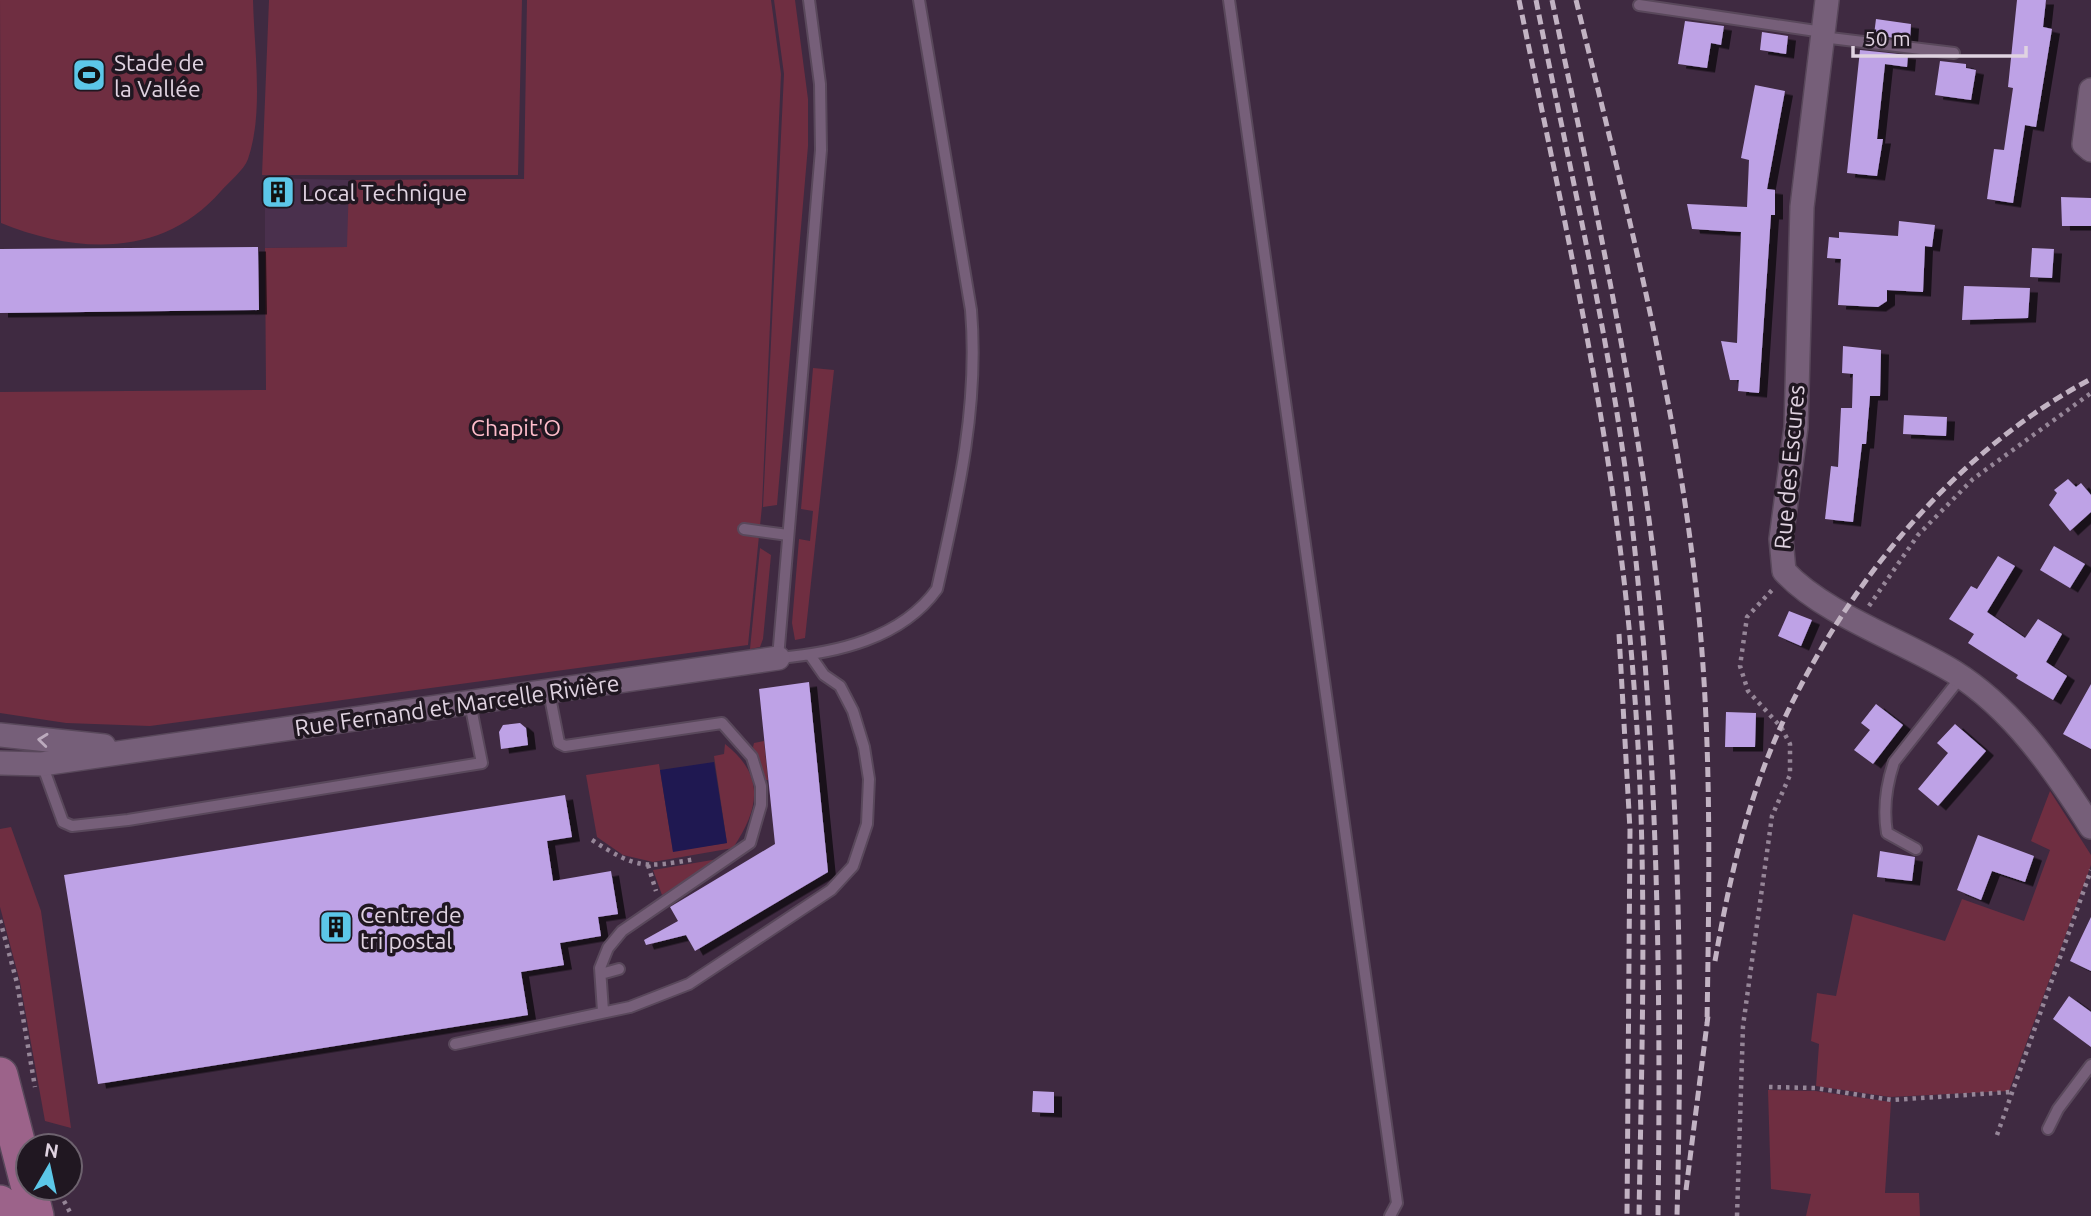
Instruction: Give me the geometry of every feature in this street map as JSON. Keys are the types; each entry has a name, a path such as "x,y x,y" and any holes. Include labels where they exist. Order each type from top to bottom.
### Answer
{"main road":[{"path":"0,1075 15,1132"},
{"path":"0,1203 3,1216"}],"street":[{"name":"Rue des Escures","path":"1827,0 1802,207 1796,427 1781,538 1782,562 1790,578 1808,592 1961,677 1998,705 2018,726 2091,827"},
{"path":"2087,147 2091,90"},
{"name":"Rue Fernand et Marcelle Rivière","path":"0,763 43,764 778,658"},
{"name":"Rue Fernand et Marcelle Rivière","path":"0,735 135,749"},
{"path":"0,778 43,764"}],"lane":[{"path":"808,0 820,84 821,150 778,658 810,656 856,646 926,605 937,589 966,459 975,357 971,310 919,0"},
{"path":"1229,0 1397,1203 1390,1216"},
{"path":"1639,5 1954,53"},
{"path":"744,529 788,535"},
{"path":"455,1044 631,1007 689,985 831,890 853,866 867,824 869,779 864,747 853,710 840,686 824,674 810,656"},
{"path":"1916,849 1887,833 1883,812 1889,776 1894,762 1961,677"},
{"path":"548,692 555,734 559,743 565,746 722,723 752,757 761,786 758,820 751,843 622,931 603,960 603,1011"},
{"path":"43,764 63,822 72,826 128,820 482,763 470,704"},
{"path":"601,974 619,969"},
{"path":"2048,1129 2058,1109 2091,1065"}],"path":[{"path":"1866,611 1918,535 1973,479 2091,393"},
{"path":"1737,1216 1744,1026 1772,816 1790,775 1790,744 1781,727 1748,691 1740,666 1747,617 1775,587 1790,578"},
{"path":"592,841 625,861 648,865 740,852"},
{"path":"648,865 660,903"},
{"path":"1997,1135 2010,1092 2091,870"},
{"path":"0,920 17,983 36,1091"},
{"path":"1769,1087 1815,1088 1892,1100 2010,1092"}],"shaded area":[{"path":"265,178 349,180 348,247 265,248"},
{"path":"714,762 727,843 673,852 660,770"}],"green space":[{"path":"0,0 253,0 256,122 248,159 243,167 198,213 173,229 146,239 118,244 89,244 59,240 1,223"},
{"path":"269,0 522,0 518,175 262,175"},
{"name":"Chapit'O","path":"527,0 771,0 781,74 762,506 748,645 150,726 66,723 0,713 0,392 266,390 265,248 347,247 349,180 524,179"},
{"path":"774,0 795,0 808,99 808,146 777,505 763,507 784,74"},
{"path":"813,368 834,370 805,638 795,640 792,623 799,539 810,541 813,511 801,509"},
{"path":"760,548 771,555 763,639 760,647 750,649"},
{"path":"764,741 768,780 765,780 753,747 754,743"},
{"path":"725,744 747,768 754,793 748,820 733,848 653,862 623,855 597,837 586,775 659,764 673,851 727,843 714,756 724,754"},
{"path":"2050,791 2091,855 2091,865 2009,1091 1890,1097 1816,1086 1819,1044 1811,1041 1817,993 1836,996 1853,914 1945,941 1962,899 2024,921 2050,850 2031,841"},
{"path":"11,827 41,911 71,1128 45,1121 20,982 0,907 0,829"},
{"path":"718,859 662,895 653,870"},
{"path":"1768,1090 1816,1091 1891,1102 1885,1193 1919,1193 1920,1216 1806,1216 1811,1194 1771,1189"}],"building":[{"path":"2017,0 2046,0 2043,27 2052,29 2036,127 2025,125 2013,203 1987,199 1994,149 2004,150 2013,88 2008,87"},
{"path":"1876,19 1911,24 1910,40 1874,35"},
{"path":"1685,21 1724,26 1721,45 1711,43 1707,68 1678,64"},
{"path":"1762,32 1788,36 1786,54 1760,50"},
{"path":"1860,50 1908,55 1907,67 1885,64 1877,139 1883,139 1877,176 1847,173"},
{"path":"1940,61 1966,64 1966,68 1976,70 1971,100 1935,95"},
{"path":"1755,85 1785,91 1767,189 1775,190 1775,215 1771,215 1759,393 1738,391 1739,380 1730,380 1721,341 1737,343 1741,232 1692,229 1687,204 1747,207 1749,160 1741,158"},
{"path":"2061,197 2091,198 2091,226 2062,226"},
{"path":"1899,221 1935,225 1932,247 1925,246 1923,292 1887,290 1887,301 1878,307 1838,305 1841,259 1827,258 1829,237 1839,238 1839,232 1898,236"},
{"path":"258,247 259,310 0,313 0,249"},
{"path":"2032,248 2054,249 2052,278 2030,277"},
{"path":"1964,286 2030,288 2028,318 1962,320"},
{"path":"1843,346 1881,350 1880,396 1870,396 1866,444 1862,444 1853,522 1825,519 1831,466 1838,467 1841,408 1852,408 1853,374 1842,373"},
{"path":"1904,415 1947,417 1946,436 1903,434"},
{"path":"2068,479 2076,487 2081,483 2091,495 2091,512 2070,531 2049,505 2057,493 2054,490"},
{"path":"2054,546 2085,564 2070,588 2040,570"},
{"path":"1998,556 2015,566 1987,612 2025,638 2038,619 2062,634 2046,662 2067,676 2053,700 2016,678 2018,675 1968,643 1974,634 1949,619 1971,586 1977,589"},
{"path":"1789,611 1812,620 1801,646 1778,636"},
{"path":"809,682 828,872 695,951 686,935 646,945 644,940 678,921 670,907 775,844 759,689"},
{"path":"2091,684 2091,749 2063,734"},
{"path":"1876,704 1903,725 1873,764 1854,750 1870,730 1861,723"},
{"path":"1726,712 1756,713 1755,747 1725,747"},
{"path":"520,723 526,728 528,745 501,749 499,732 503,725"},
{"path":"1955,724 1986,751 1938,806 1918,789 1948,753 1937,743"},
{"name":"Centre de tri postal","path":"565,795 572,837 547,841 553,881 611,871 618,914 598,917 601,936 560,943 564,965 521,972 528,1015 98,1084 64,875"},
{"path":"1978,835 2034,856 2025,882 1992,871 1981,900 1957,890"},
{"path":"1880,851 1915,857 1912,881 1877,877"},
{"path":"2091,917 2091,971 2070,961"},
{"path":"2069,996 2091,1012 2091,1047 2053,1019"},
{"path":"1033,1091 1054,1092 1054,1113 1032,1112"}],"railway":[{"path":"1519,0 1588,341 1603,427 1626,599 1638,752 1643,884 1639,1216"},
{"path":"1536,0 1603,332 1633,533 1653,789 1659,1045 1658,1216"},
{"path":"1552,0 1619,329 1641,461 1660,613 1668,698 1677,871 1680,1043 1677,1216"},
{"path":"1576,0 1649,307 1690,539 1706,719 1709,821 1707,1025"},
{"path":"1715,961 1733,871 1758,783 1781,726 1837,623 1908,527 1949,484 1993,444 2041,409 2091,379"},
{"path":"1619,634 1630,830 1627,1216"},
{"path":"1686,1190 1708,1016"}],"place":[{"name":"Stade de la Vallée","path":"89,75"},
{"name":"Local Technique","path":"278,192"},
{"name":"Centre de tri postal","path":"336,927"}]}
